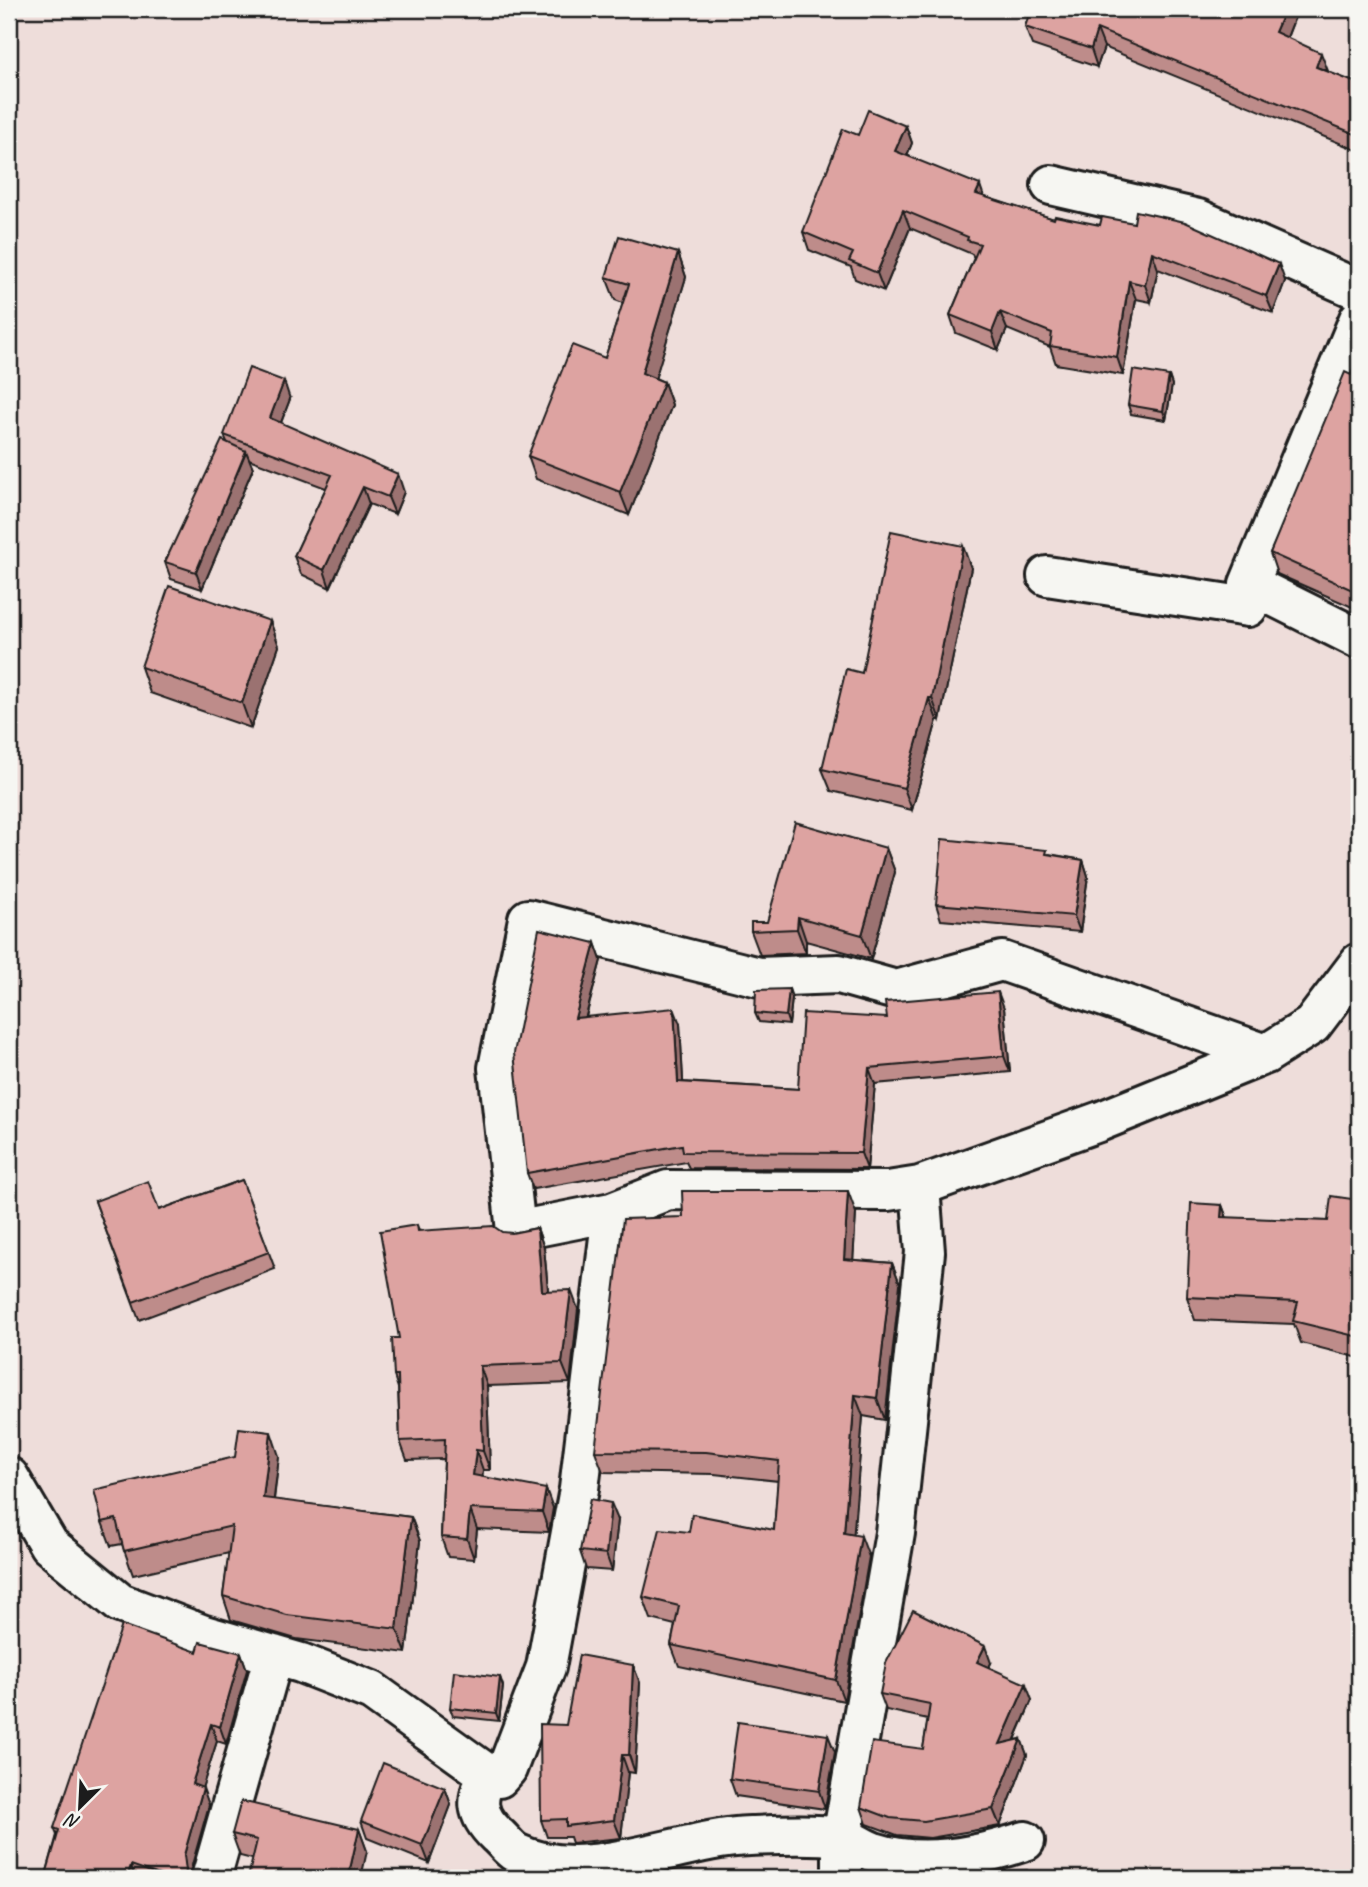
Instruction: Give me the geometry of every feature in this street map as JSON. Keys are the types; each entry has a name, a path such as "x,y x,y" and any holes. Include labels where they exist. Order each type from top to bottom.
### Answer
{"street":[{"path":"1051,185 1198,219 1359,290"},
{"path":"1047,576 1248,607 1249,584 1359,319"},
{"path":"1249,584 1359,639"},
{"path":"1266,1054 1002,961 896,990 839,974 759,977 528,919 498,1068 516,1231 612,1212 668,1190 888,1191 920,1186 1101,1121 1266,1054 1312,1025 1359,963"},
{"path":"842,1878 842,1838 895,1533 925,1252 920,1186"},
{"path":"9,1477 49,1545 120,1602 204,1635 274,1655 372,1691 488,1774 499,1778 507,1769 545,1667 579,1489 612,1212"},
{"path":"211,1878 274,1655"},
{"path":"488,1774 478,1793 478,1808 492,1830 516,1853 558,1866 603,1864 747,1836 842,1838 875,1853 917,1859 984,1855 1025,1841"}],"building":[{"path":"1031,9 1285,9 1275,32 1321,53 1316,67 1359,84 1359,124 1355,134 1097,29 1091,49 1025,27"},
{"path":"868,110 906,126 895,151 980,185 976,194 1054,219 1055,216 1100,225 1102,217 1134,223 1136,211 1185,222 1279,264 1266,296 1152,252 1145,285 1129,281 1117,357 1050,346 1052,333 1000,312 992,332 950,315 980,244 967,240 968,237 903,210 877,273 849,261 853,253 803,232 843,129 858,135"},
{"path":"619,236 678,253 642,373 664,382 620,492 528,456 572,345 605,358 629,284 606,277"},
{"path":"1359,357 1359,593 1270,553 1345,372 1351,375"},
{"path":"249,368 284,381 270,418 398,474 388,497 363,487 324,570 294,556 332,475 224,435"},
{"path":"1133,370 1169,376 1163,411 1128,405"},
{"path":"222,440 246,451 196,572 165,562"},
{"path":"891,531 963,546 932,698 929,698 904,788 822,769 846,669 862,673"},
{"path":"169,586 270,621 242,703 141,667"},
{"path":"795,822 886,848 862,935 798,917 797,929 751,931 751,922 767,922"},
{"path":"942,839 1047,850 1046,854 1083,860 1074,916 936,904"},
{"path":"539,929 595,943 575,1018 674,1008 678,1082 798,1089 803,1013 887,1018 885,1002 998,992 1004,1056 869,1068 861,1153 683,1152 682,1145 527,1173 514,1053"},
{"path":"789,989 786,1016 755,1013 756,990"},
{"path":"242,1180 269,1252 133,1302 95,1201 148,1181 159,1210"},
{"path":"682,1191 848,1191 844,1259 892,1263 877,1398 855,1395 844,1533 861,1536 836,1680 671,1645 679,1606 643,1597 660,1529 689,1532 692,1514 774,1530 779,1461 706,1452 595,1451 623,1219 683,1217"},
{"path":"1331,1196 1359,1200 1359,1337 1293,1321 1298,1302 1187,1297 1191,1203 1222,1205 1221,1217 1328,1221"},
{"path":"417,1225 418,1231 493,1226 502,1232 512,1233 537,1228 542,1291 571,1290 562,1363 480,1366 483,1451 476,1450 473,1475 546,1489 542,1512 470,1509 467,1539 441,1537 445,1439 400,1441 398,1376 394,1376 392,1338 399,1338 380,1231"},
{"path":"239,1428 271,1432 263,1498 411,1517 397,1629 287,1615 223,1596 232,1526 124,1551 116,1519 102,1522 94,1490 235,1457"},
{"path":"590,1499 611,1503 606,1554 580,1551"},
{"path":"913,1610 985,1646 977,1662 1026,1684 1000,1744 1021,1739 993,1809 924,1821 890,1818 861,1807 872,1742 923,1749 930,1704 880,1694 886,1663"},
{"path":"122,1625 197,1652 200,1642 241,1653 220,1727 211,1724 192,1784 203,1788 184,1855 186,1871 183,1878 168,1878 131,1865 127,1878 57,1878 46,1875 59,1830 54,1828"},
{"path":"579,1655 633,1665 629,1755 622,1755 614,1820 566,1826 566,1819 541,1820 540,1724 566,1725"},
{"path":"454,1671 500,1677 496,1713 450,1708"},
{"path":"738,1722 828,1735 819,1791 730,1779"},
{"path":"383,1763 445,1788 422,1845 361,1821"},
{"path":"241,1801 359,1829 348,1878 248,1878 257,1840 232,1834"},
{"path":"1027,1870 1028,1878 914,1878"},
{"path":"764,1872 765,1878 729,1878 729,1873"}]}
